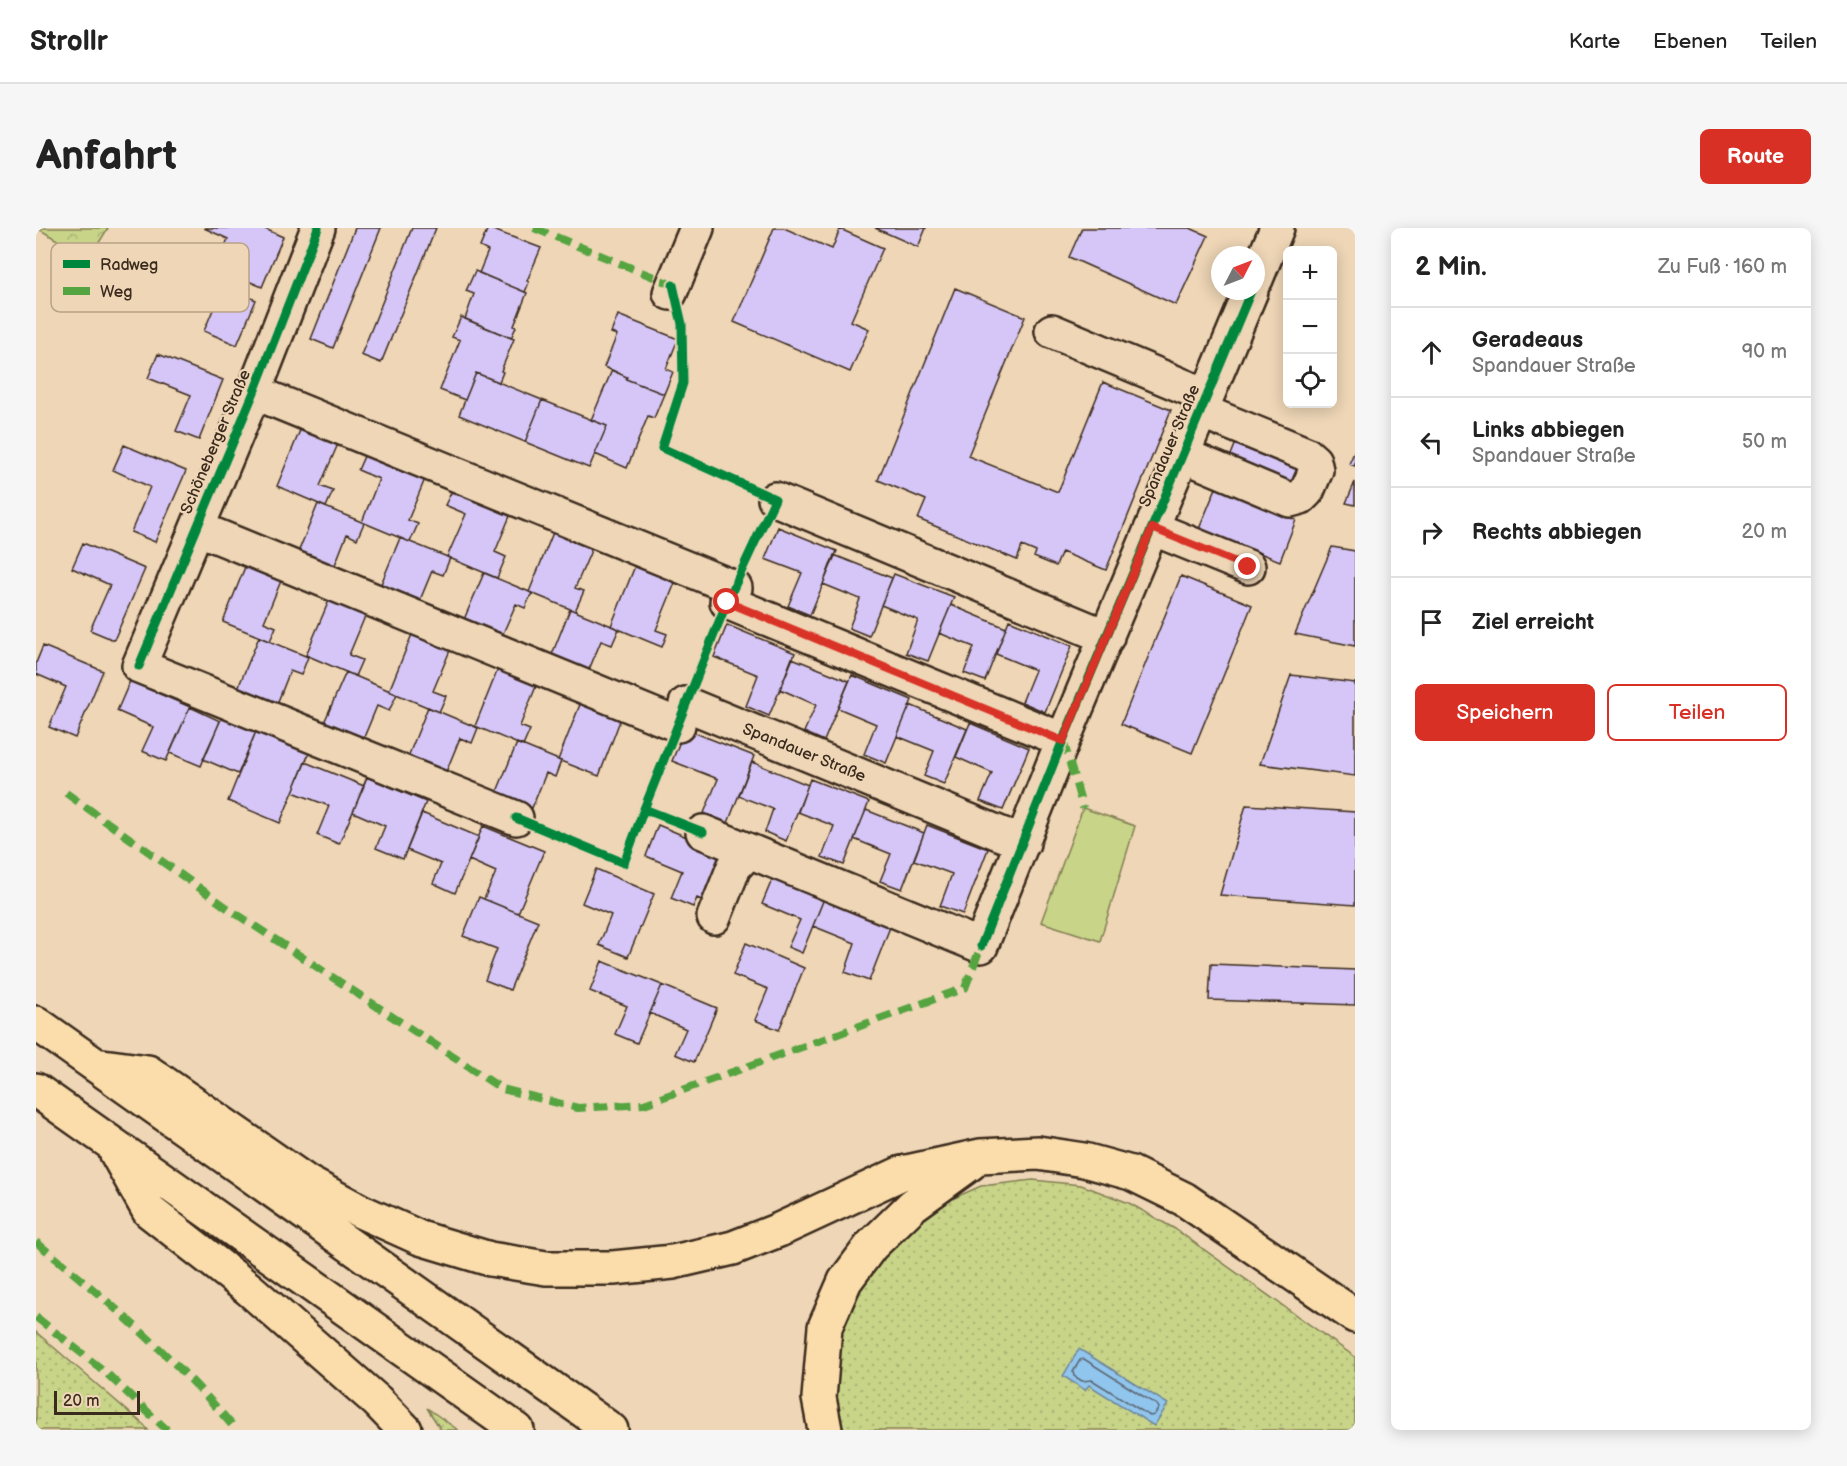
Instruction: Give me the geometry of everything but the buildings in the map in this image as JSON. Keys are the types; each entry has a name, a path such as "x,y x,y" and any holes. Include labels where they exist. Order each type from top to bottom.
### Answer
{"highway":[{"path":"36,1023 611,1430"},
{"path":"95,1065 148,1072 308,1183 420,1239 490,1259 546,1268 613,1268 673,1263 733,1248 779,1230 902,1173 981,1156 1038,1153 1084,1160 1131,1173 1184,1198 1355,1316"},
{"path":"36,1090 517,1430"},
{"path":"110,1143 149,1211 266,1303 377,1401 405,1430"},
{"path":"825,1430 819,1398 825,1327 845,1281 871,1246 913,1206 981,1156"}],"street":[{"name":"Schöneberger Straße","path":"318,228 254,392 139,666 516,818"},
{"path":"670,293 697,228"},
{"path":"1265,257 1277,228"},
{"name":"Spandauer Straße","path":"703,832 981,946 1063,741 1247,300"},
{"path":"1052,331 1306,454 1314,461 1316,470 1307,491 1301,497 1290,500 1183,455"},
{"path":"254,392 731,595 1063,741"},
{"path":"775,498 1107,637"},
{"name":"Schöneberger Straße","path":"197,528 682,714"},
{"path":"1152,528 1248,567"},
{"name":"Spandauer Straße","path":"682,714 1023,843"},
{"path":"714,917 734,867 749,851"}],"green space":[{"path":"37,228 108,228 99,243 62,243"},
{"path":"1083,808 1135,826 1100,941 1041,922"},
{"path":"1033,1180 1081,1185 1129,1203 1175,1229 1355,1357 1355,1430 844,1430 838,1415 835,1367 843,1319 864,1273 936,1206 981,1186"},
{"path":"36,1332 144,1425 148,1430 36,1430"},
{"path":"427,1408 458,1430 441,1430"}],"water":[{"path":"1079,1349 1168,1404 1154,1426 1089,1385 1085,1390 1063,1376"}],"marked path":[{"path":"534,228 673,285 674,289"},
{"path":"1063,740 1083,808"},
{"path":"66,793 229,909 502,1089 578,1108 644,1104 965,988 981,946"},
{"path":"36,1242 115,1308 166,1355 236,1430"},
{"path":"36,1317 104,1371 167,1430"}],"cycle path":[{"path":"139,666 254,392 318,228"},
{"path":"644,809 727,602 775,499 662,448 683,383 682,324 673,285"},
{"path":"981,946 1063,740 1247,300"},
{"path":"516,818 624,863 644,809 703,832"}],"route":[{"path":"727,602 1063,741 1152,528 1248,567"}]}
